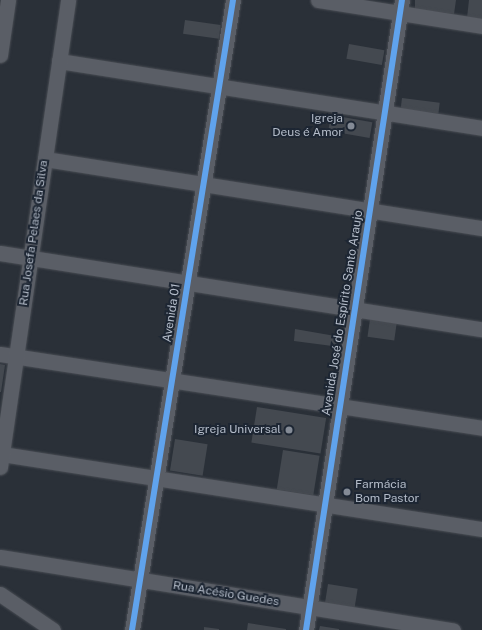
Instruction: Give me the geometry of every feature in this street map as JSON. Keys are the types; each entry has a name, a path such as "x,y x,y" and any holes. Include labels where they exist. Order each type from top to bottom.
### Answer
{"street":[{"path":"0,55 8,0"},
{"name":"Rua Josefa Pelaes da Silva","path":"1,460 68,0"},
{"name":"Avenida 01","path":"132,630 233,0"},
{"path":"318,0 402,6 482,26"},
{"name":"Avenida José do Espírito Santo Araujo","path":"306,630 402,6"},
{"path":"59,61 482,128"},
{"path":"45,159 482,228"},
{"path":"0,253 482,329"},
{"path":"0,354 172,379 482,428"},
{"path":"1,460 156,478 482,529"},
{"name":"Rua Acésio Guedes","path":"0,557 453,630"},
{"path":"0,594 53,630"}],"building":[{"path":"415,0 456,0 454,14 415,9"},
{"path":"469,0 482,0 482,20 467,18"},
{"path":"185,20 221,25 219,39 183,34"},
{"path":"349,44 384,50 382,65 346,59"},
{"path":"402,98 440,103 438,114 401,109"},
{"name":"Igreja Deus é Amor","path":"331,115 372,122 370,138 328,131"},
{"path":"370,319 397,323 394,341 367,337"},
{"path":"295,329 341,337 340,347 294,341"},
{"path":"0,364 5,365 1,392 0,392"},
{"name":"Igreja Universal","path":"257,407 326,418 321,454 251,443"},
{"path":"175,439 208,444 203,476 170,471"},
{"path":"283,450 320,456 313,495 277,490"},
{"path":"328,584 358,589 355,607 325,603"},
{"path":"248,623 286,629 286,630 247,630"},
{"path":"320,626 339,629 339,630 319,630"},
{"path":"204,627 219,629 219,630 204,630"}],"cycle path":[{"path":"132,630 233,0"},
{"path":"306,630 402,0"}],"place":[{"name":"Igreja Deus é Amor","path":"351,126"},
{"name":"Igreja Universal","path":"289,430"},
{"name":"Farmácia Bom Pastor","path":"347,492"}]}
